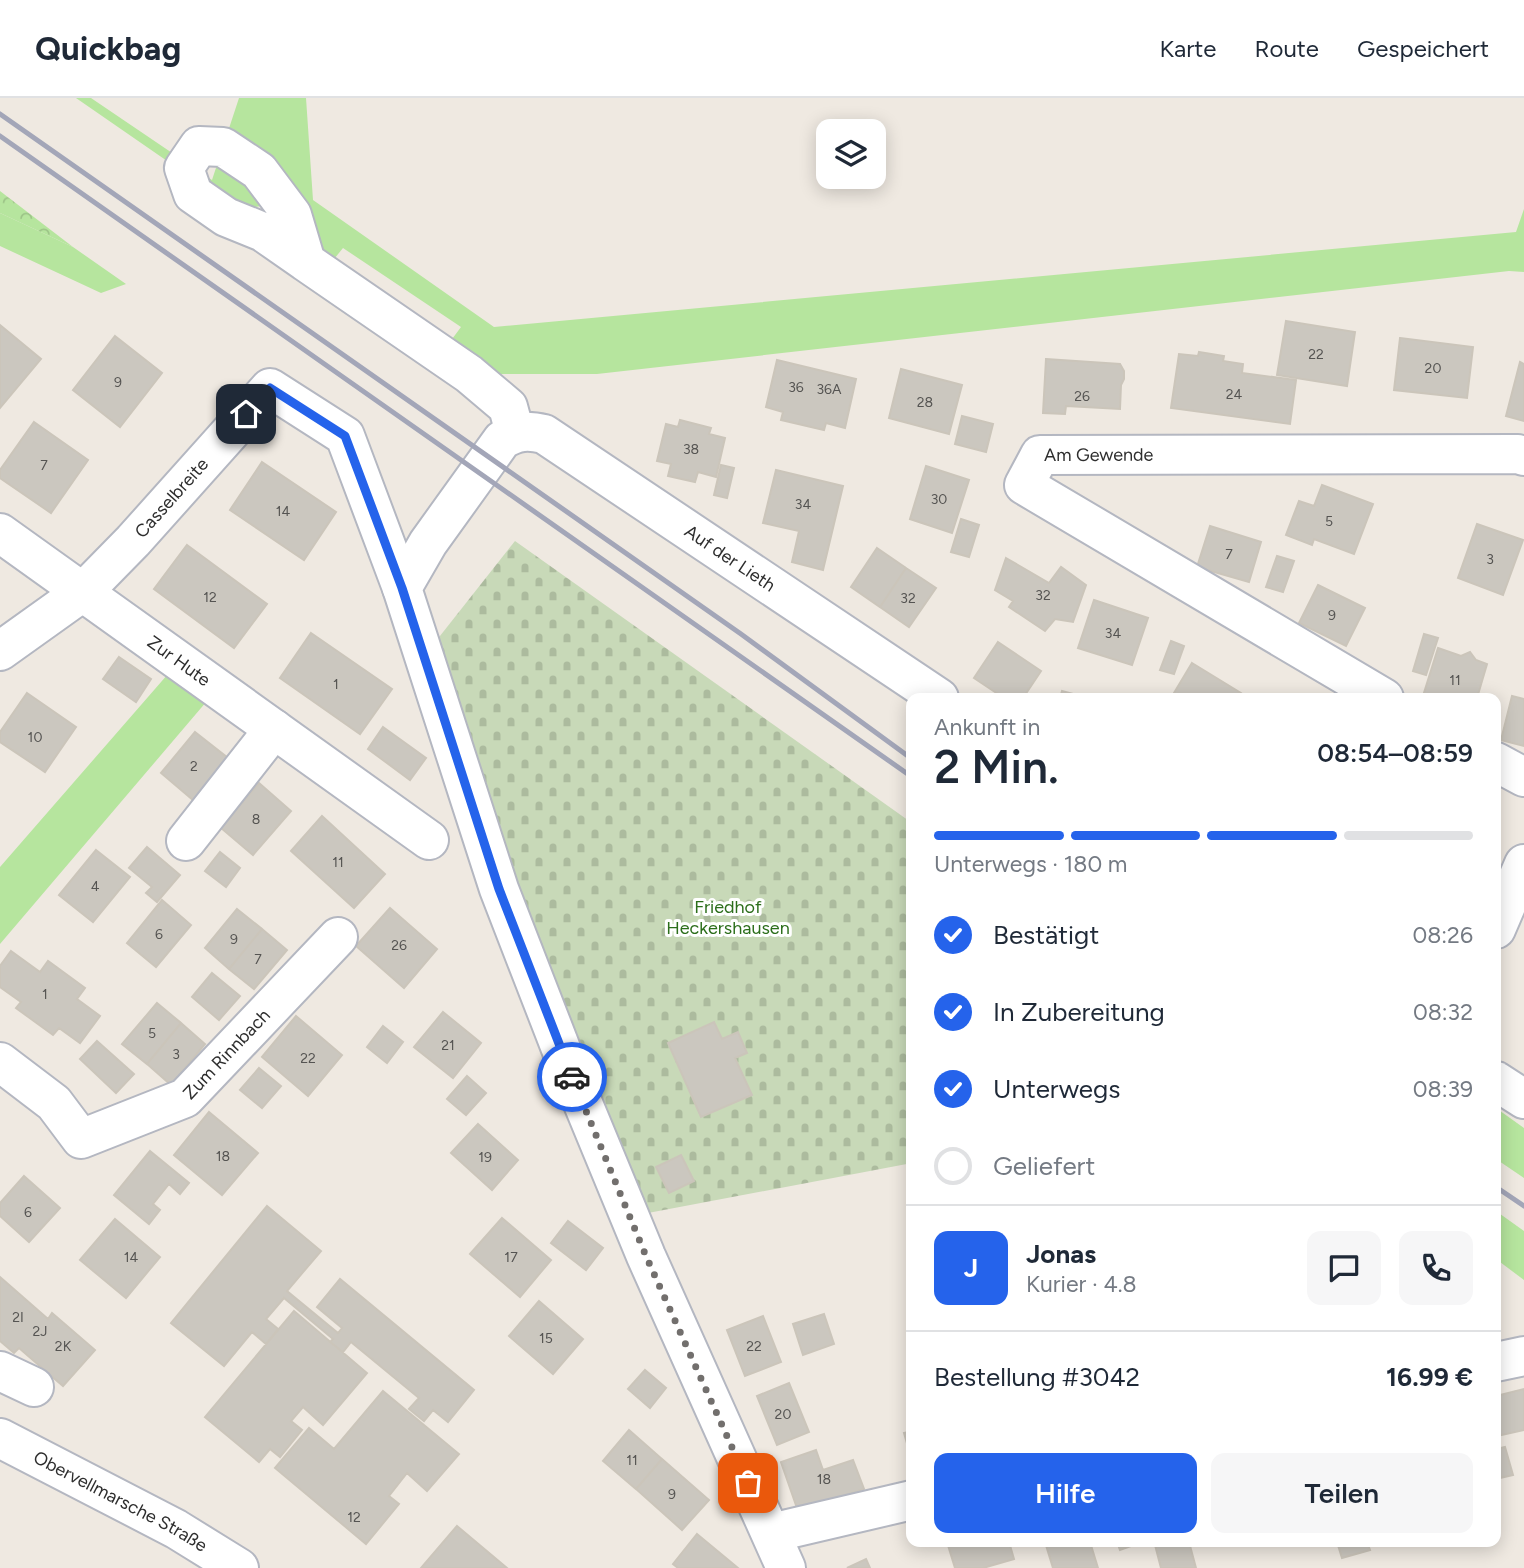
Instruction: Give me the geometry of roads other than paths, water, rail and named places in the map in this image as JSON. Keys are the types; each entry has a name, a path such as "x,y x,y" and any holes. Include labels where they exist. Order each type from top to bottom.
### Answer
{"street":[{"path":"306,262 469,374 508,408 516,433 502,440 428,543 402,588 499,889 570,1072 646,1256 786,1568"},
{"name":"Casselbreite","path":"0,651 84,591 133,541 270,388 345,436 402,588"},
{"name":"Auf der Lieth","path":"516,433 528,430 544,434 932,693"},
{"name":"Am Gewende","path":"1376,693 1024,485 1040,455 1524,456"},
{"name":"Zur Hute","path":"0,533 429,840"},
{"path":"186,841 274,729"},
{"path":"1501,764 1524,777"},
{"path":"1501,917 1524,864"},
{"name":"Zum Rinnbach","path":"0,1062 54,1103 82,1139 185,1098 338,937"},
{"path":"1501,1085 1524,1099"},
{"path":"1501,1361 1524,1356"},
{"path":"0,1371 34,1387"},
{"name":"Obervellmarsche Straße","path":"0,1438 176,1529 239,1568"},
{"path":"771,1533 906,1501"}],"railway":[{"path":"0,114 741,634 906,755"},
{"path":"0,136 906,773"},
{"path":"1501,1190 1524,1206"}],"park label":[{"name":"Friedhof Heckershausen","path":"728,917"}]}
